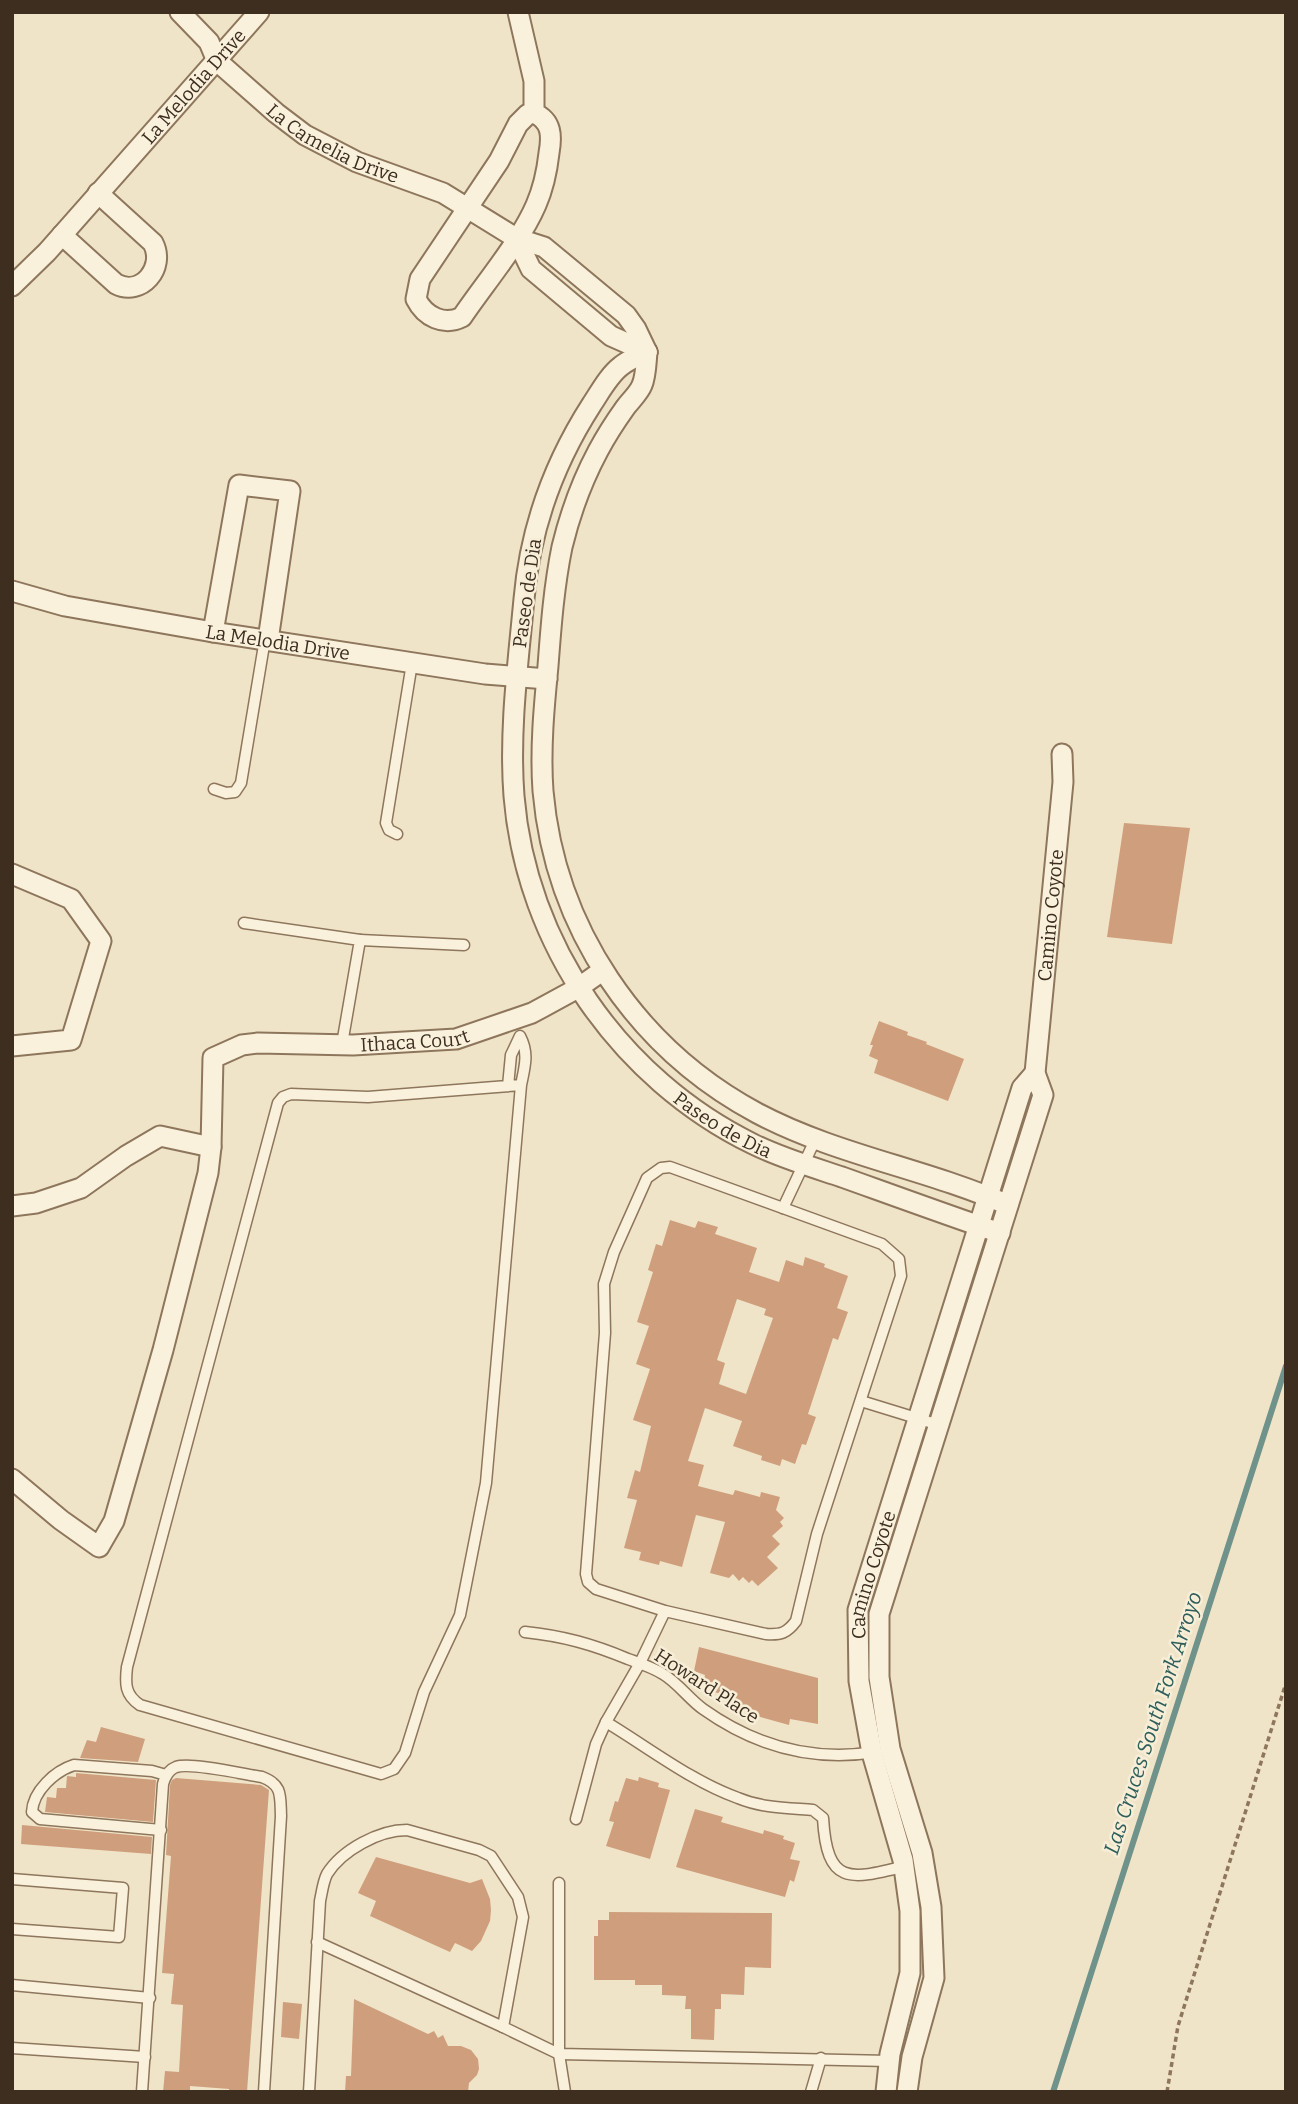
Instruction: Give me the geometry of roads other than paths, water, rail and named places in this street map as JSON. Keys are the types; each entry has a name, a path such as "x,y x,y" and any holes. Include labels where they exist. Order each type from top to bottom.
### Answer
{"street":[{"name":"La Camelia Drive","path":"180,12 209,42 217,61 276,113 321,145 373,168 429,187 468,207 516,238 535,242 552,252 626,315 647,352"},
{"name":"La Melodia Drive","path":"12,286 62,235 260,12"},
{"path":"518,12 534,81 534,113"},
{"path":"534,113 543,117 550,128 550,149 536,205 462,317 444,321 430,316 419,306 416,299 417,286 468,207 505,150 518,124 528,114 534,113"},
{"path":"62,235 122,287 137,287 150,276 157,262 153,243 98,193"},
{"path":"516,238 531,269 611,337 647,352"},
{"name":"Paseo de Dia","path":"647,352 620,366 577,428 553,480 537,524 528,566 517,677 513,776 521,846 544,920 578,988 602,1021 626,1049 673,1093 733,1133 776,1155 1000,1233"},
{"name":"Paseo de Dia","path":"647,352 642,385 597,452 577,498 555,585 542,775 547,823 559,874 571,908 602,971 647,1029 706,1081 760,1114 816,1138 1008,1205"},
{"path":"213,632 239,485 290,491 266,639"},
{"name":"La Melodia Drive","path":"12,591 65,606 213,632 412,663 547,679"},
{"name":"Camino Coyote","path":"886,2092 890,2061 910,1973 910,1911 881,1751 879,1614 1043,1095 1035,1073 1063,782 1062,754"},
{"path":"12,874 71,899 101,941 72,1040 12,1046"},
{"name":"Ithaca Court","path":"211,1147 213,1058 242,1045 258,1042 342,1044 456,1039 519,1027 533,1013 602,971"},
{"name":"Camino Coyote","path":"907,2092 912,2057 934,1978 931,1907 923,1862 881,1751 859,1681 858,1611 1022,1088 1035,1073"},
{"path":"12,1206 36,1203 80,1188 125,1156 160,1136 211,1147 208,1173 155,1377 114,1521 99,1547 61,1520 12,1479"}],"lane":[{"path":"214,789 226,793 235,792 241,783 266,639"},
{"path":"397,834 389,830 386,823 412,663"},
{"path":"244,923 360,940 464,945"},
{"path":"342,1044 360,940"},
{"path":"519,1027 527,1058 521,1084 486,1483 460,1615 424,1692 405,1753 390,1772 381,1774 140,1705 132,1700 127,1692 127,1667 278,1103 291,1094 368,1097 521,1084"},
{"path":"508,1086 511,1055 519,1027"},
{"path":"783,1208 816,1138"},
{"path":"670,1167 783,1208 882,1244 898,1259 901,1276 817,1534 796,1621 789,1631 766,1634 665,1611 596,1589 587,1581 586,1574 605,1333 604,1284 608,1268 647,1178 661,1168 670,1167"},
{"path":"861,1401 939,1425"},
{"path":"576,1819 596,1744 665,1611"},
{"name":"Howard Place","path":"525,1632 586,1642 640,1663 663,1674 701,1707 734,1730 762,1742 800,1753 828,1756 881,1751"},
{"path":"606,1723 704,1783 739,1799 770,1807 813,1810 819,1813 823,1818 829,1858 838,1870 845,1874 869,1875 923,1862"},
{"path":"160,1830 40,1819 32,1812 32,1803 51,1778 74,1765 166,1774"},
{"path":"142,2092 163,1784 166,1774 175,1767 189,1766 262,1777 272,1781 277,1787 281,1816 264,2092"},
{"path":"309,2092 320,1901 325,1877 343,1856 368,1840 396,1830 407,1830 479,1850 491,1856 518,1897 523,1917 503,2026"},
{"path":"12,1879 123,1888 119,1937 12,1929"},
{"path":"559,1883 559,2054 565,2092"},
{"path":"317,1942 559,2054 890,2061"},
{"path":"12,1985 150,1998"},
{"path":"12,2048 145,2057"},
{"path":"811,2092 821,2058"}],"waterway":[{"name":"Las Cruces South Fork Arroyo","path":"1053,2092 1286,1366"}]}
